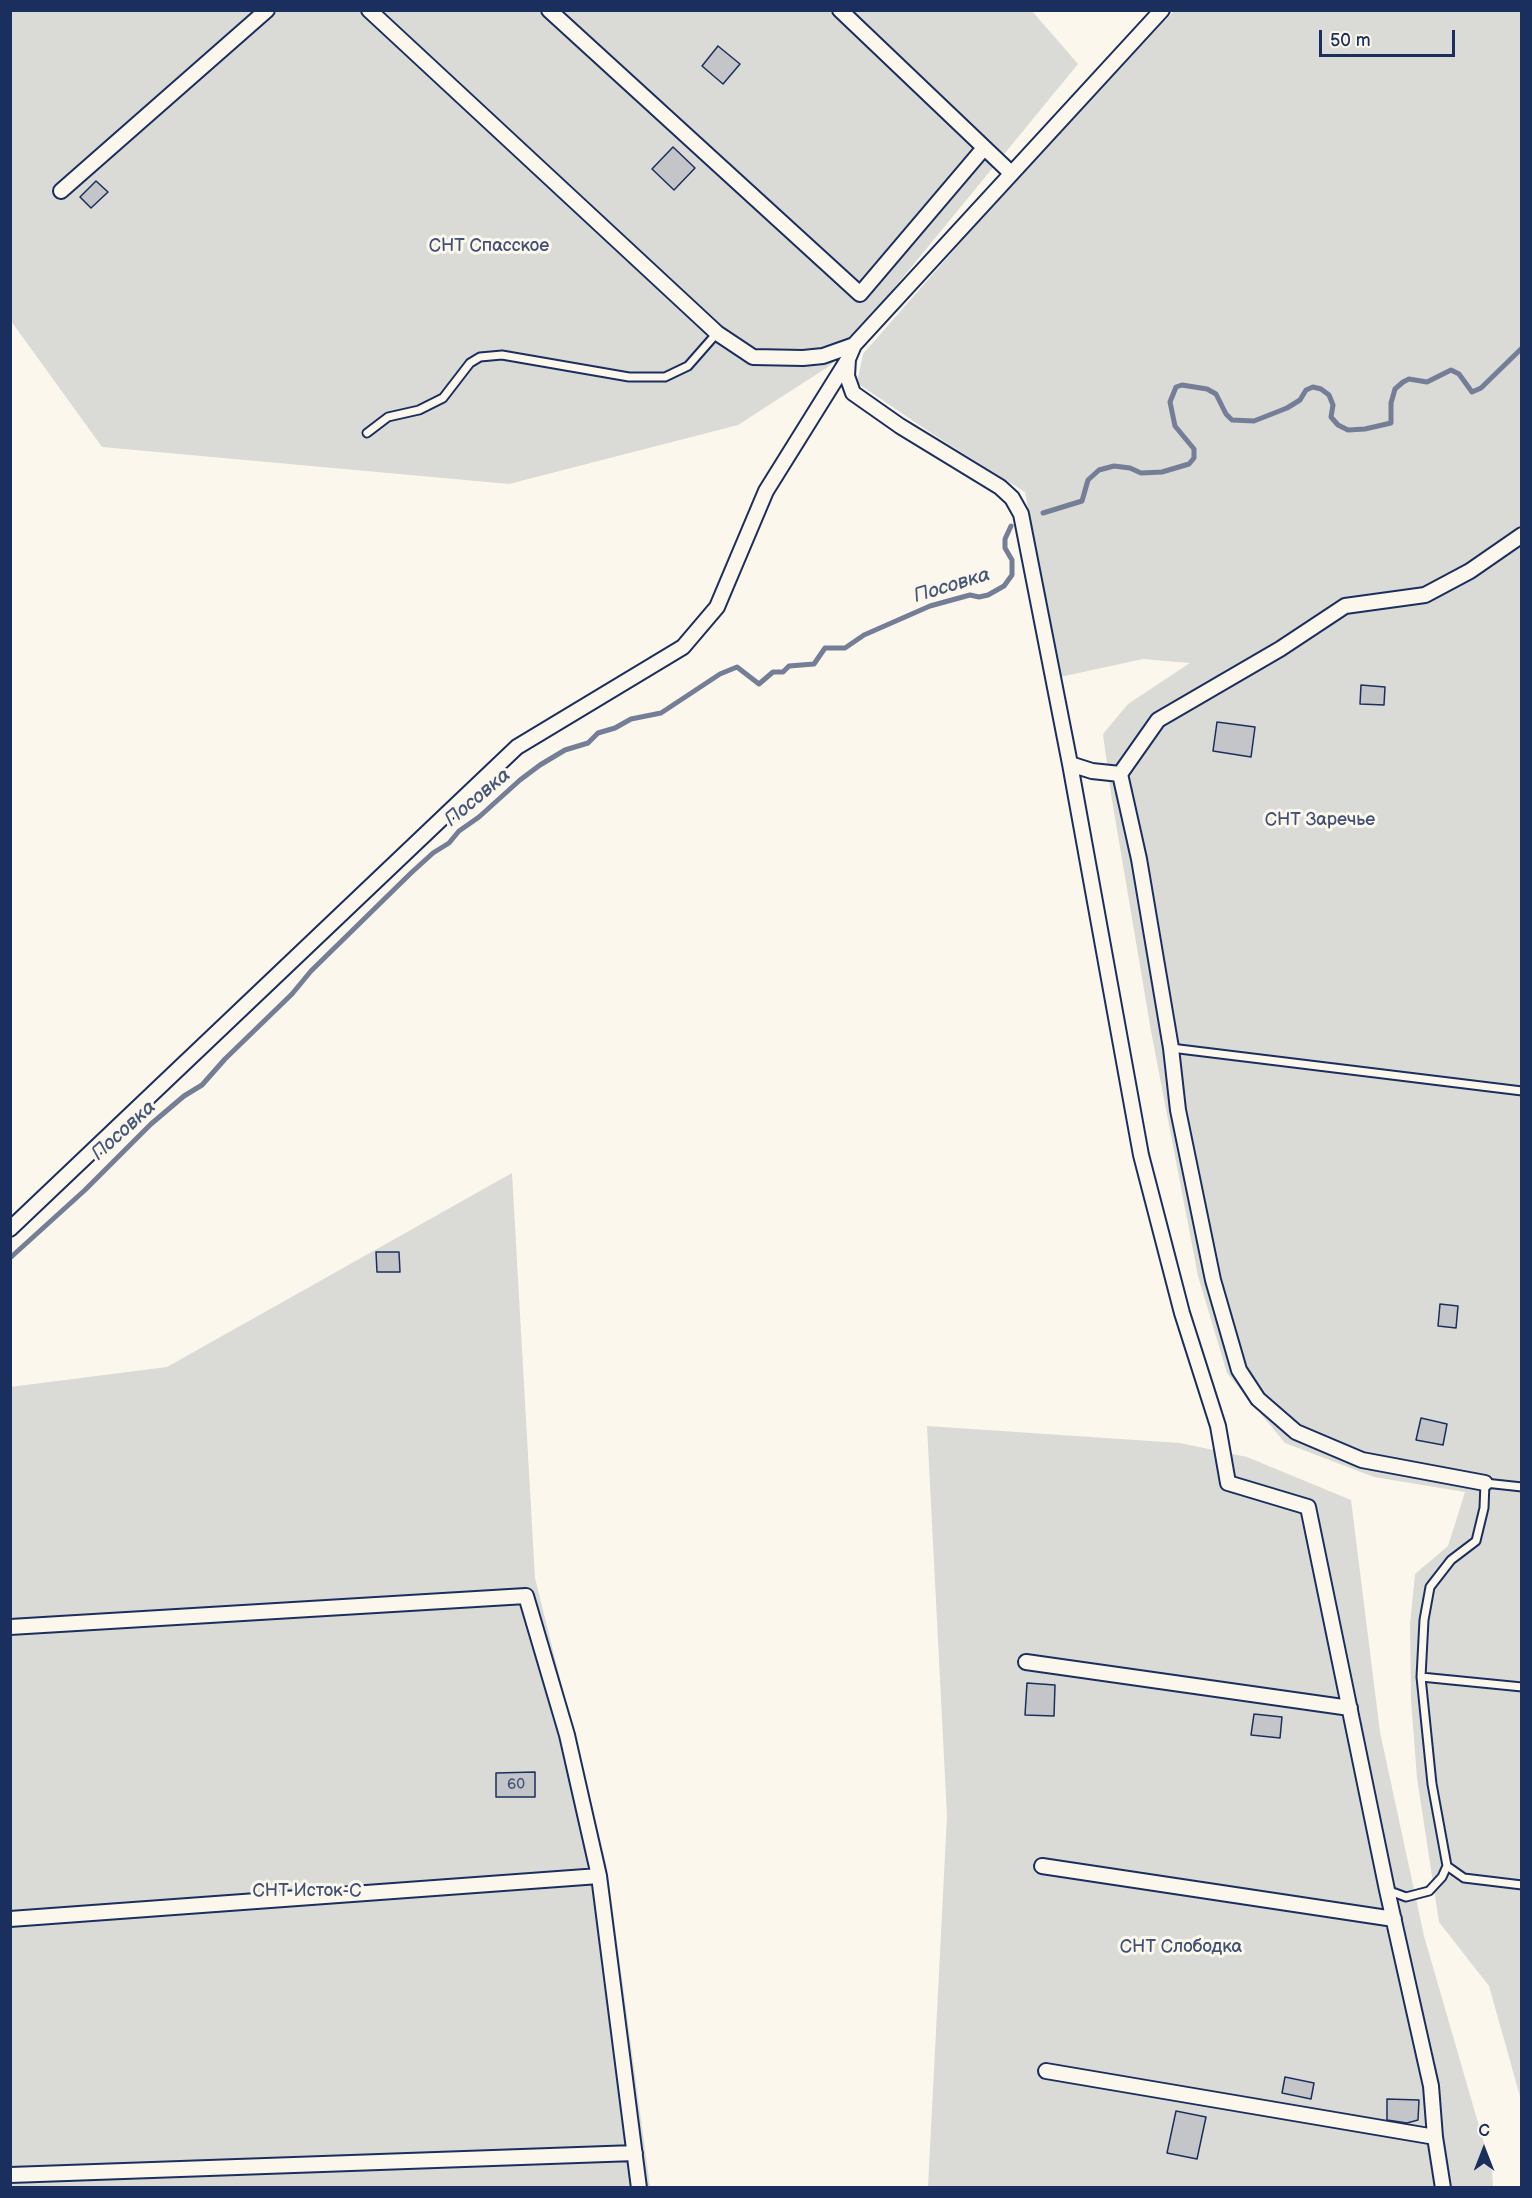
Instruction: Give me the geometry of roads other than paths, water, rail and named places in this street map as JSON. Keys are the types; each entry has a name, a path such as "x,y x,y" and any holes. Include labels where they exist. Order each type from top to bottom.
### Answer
{"street":[{"path":"61,191 267,10"},
{"path":"369,10 717,333 753,357 823,356 854,345"},
{"path":"549,10 860,294 984,148"},
{"path":"840,10 1011,173"},
{"path":"10,1229 517,747 683,647 717,607 766,491 848,359 854,345 1162,10"},
{"path":"848,359 847,376 853,393 900,426 1000,487 1012,498 1021,514 1070,765 1141,1155 1182,1313 1218,1426 1228,1483 1308,1507 1387,1890 1431,2086 1443,2187"},
{"path":"1485,1483 1362,1460 1296,1432 1258,1399 1239,1370 1213,1280 1178,1110 1171,1048 1139,859 1120,774 1158,720 1280,649 1345,606 1425,595 1470,571 1521,535"},
{"path":"1070,765 1092,771 1120,774"},
{"path":"10,1627 526,1596 567,1735 599,1876 639,2187"},
{"path":"1026,1662 1350,1708"},
{"path":"1042,1866 1394,1919"},
{"path":"10,1919 599,1876"},
{"path":"1046,2071 1436,2137"},
{"path":"10,2175 635,2154"}],"lane":[{"path":"367,433 388,417 419,410 443,398 470,363 480,357 502,355 628,377 665,377 688,366 717,333"},
{"path":"1171,1048 1521,1090"},
{"path":"1387,1890 1406,1897 1428,1891 1442,1877 1447,1866 1432,1784 1421,1677 1424,1620 1430,1587 1451,1560 1476,1541 1484,1508 1485,1483 1521,1487"},
{"path":"1421,1677 1521,1687"},
{"path":"1447,1866 1464,1878 1521,1885"}],"waterway":[{"name":"Посовка","path":"1043,513 1082,501 1088,480 1099,470 1114,466 1130,468 1141,473 1162,472 1189,464 1194,458 1194,449 1175,426 1170,402 1176,387 1182,385 1207,389 1216,394 1226,414 1232,420 1254,421 1287,408 1300,400 1306,390 1313,387 1329,395 1333,405 1331,417 1338,425 1348,430 1365,429 1391,423 1391,403 1395,389 1403,382 1409,379 1427,382 1451,370 1459,374 1472,392 1481,388 1522,348"},
{"name":"Посовка","path":"10,1258 85,1190 151,1124 184,1096 202,1085 225,1059 292,994 311,971 411,873 540,765 565,750 588,743 598,733 615,728 631,719 661,713 720,674 737,667 759,684 773,672 783,672 789,666 814,664 825,648 845,648 864,635 930,606 970,595 979,597 988,595 1004,586 1012,575 1012,560 1005,548 1005,539 1011,526"}],"park label":[{"name":"СНТ Спасское","path":"489,246"},
{"name":"СНТ Заречье","path":"1320,820"},
{"name":"СНТ Исток-С","path":"307,1891"},
{"name":"СНТ Слободка","path":"1181,1947"}]}
